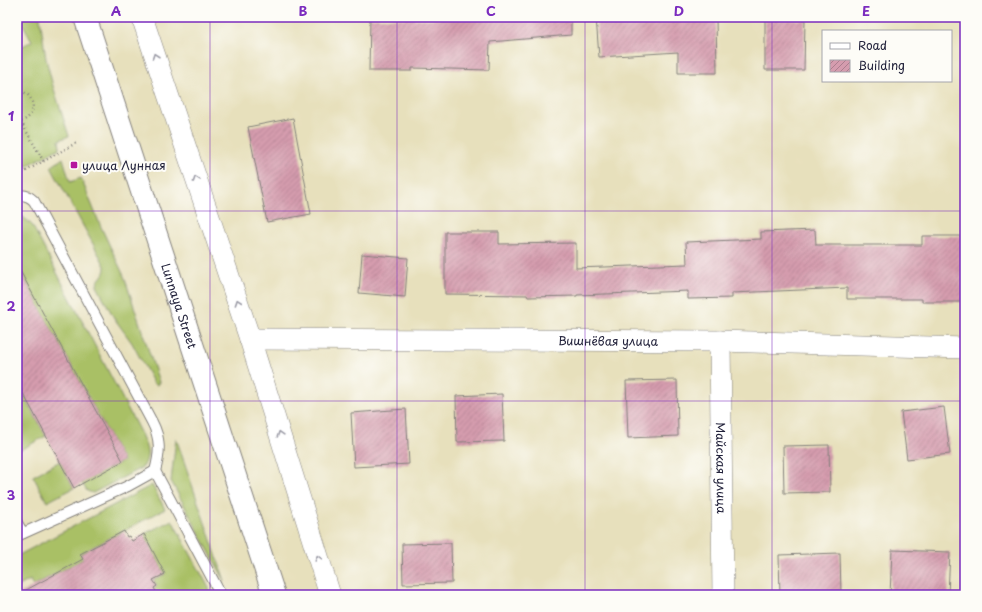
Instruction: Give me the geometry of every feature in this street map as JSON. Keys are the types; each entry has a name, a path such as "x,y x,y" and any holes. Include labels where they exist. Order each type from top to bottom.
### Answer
{"street":[{"name":"Lunnaya Street","path":"85,17 274,595"},
{"path":"142,17 250,339 330,595"},
{"name":"Вишнёвая улица","path":"250,339 720,341 965,348"},
{"name":"Майская улица","path":"720,341 722,595"}],"lane":[{"path":"17,196 30,197 34,201 152,422 160,442 159,456 155,471 221,595"},
{"path":"17,523 20,535 128,486 155,471"}],"path":[{"path":"17,90 27,93 33,103 31,113 28,118 21,122 17,122"},
{"path":"21,122 44,162"},
{"path":"17,176 76,143"}],"green space":[{"path":"19,17 40,17 46,59 69,136 59,140 60,148 17,171 17,49 32,41"},
{"path":"63,158 70,182 81,178 101,227 124,276 159,382 157,385 154,384 132,343 114,318 97,286 98,281 104,272 105,266 51,167"},
{"path":"17,216 23,217 32,225 141,434 147,450 147,458 143,467 93,493 87,491 82,483 123,461 17,265"},
{"path":"17,383 46,436 20,450 17,443"},
{"path":"176,438 225,581 171,481"},
{"path":"60,461 74,488 47,502 33,476"},
{"path":"152,485 165,509 80,554 83,559 33,586 30,580 17,587 17,556"},
{"path":"172,520 209,588 211,595 149,595 157,586 153,580 165,574 144,534"}],"building":[{"path":"440,17 519,19 519,17 546,17 547,20 571,21 571,35 490,42 489,70 412,68 412,71 369,71 370,18 440,19"},
{"path":"596,17 716,17 717,73 678,73 678,52 599,57"},
{"path":"765,19 805,20 804,70 765,70"},
{"path":"293,118 311,214 267,222 248,127"},
{"path":"815,230 816,245 922,245 922,236 965,236 965,302 922,302 922,299 847,299 847,288 732,293 732,298 688,299 688,291 528,297 527,295 445,294 445,232 499,232 499,244 576,243 576,268 687,264 686,242 761,239 761,232"},
{"path":"362,254 408,258 405,297 359,293"},
{"path":"17,265 123,461 74,488 17,382"},
{"path":"677,380 678,436 628,438 626,381"},
{"path":"502,394 504,441 457,442 456,396"},
{"path":"944,407 950,454 907,459 901,412"},
{"path":"406,409 409,464 354,467 351,413"},
{"path":"829,445 830,492 784,493 783,446"},
{"path":"124,531 127,537 129,536 132,541 144,534 165,574 153,580 157,586 154,588 158,595 17,595 83,559 80,554"},
{"path":"451,543 452,583 403,584 402,544"},
{"path":"892,550 950,552 948,595 890,595"},
{"path":"840,553 841,595 780,595 779,555"}],"place":[{"name":"улица Лунная","path":"74,165"}]}
